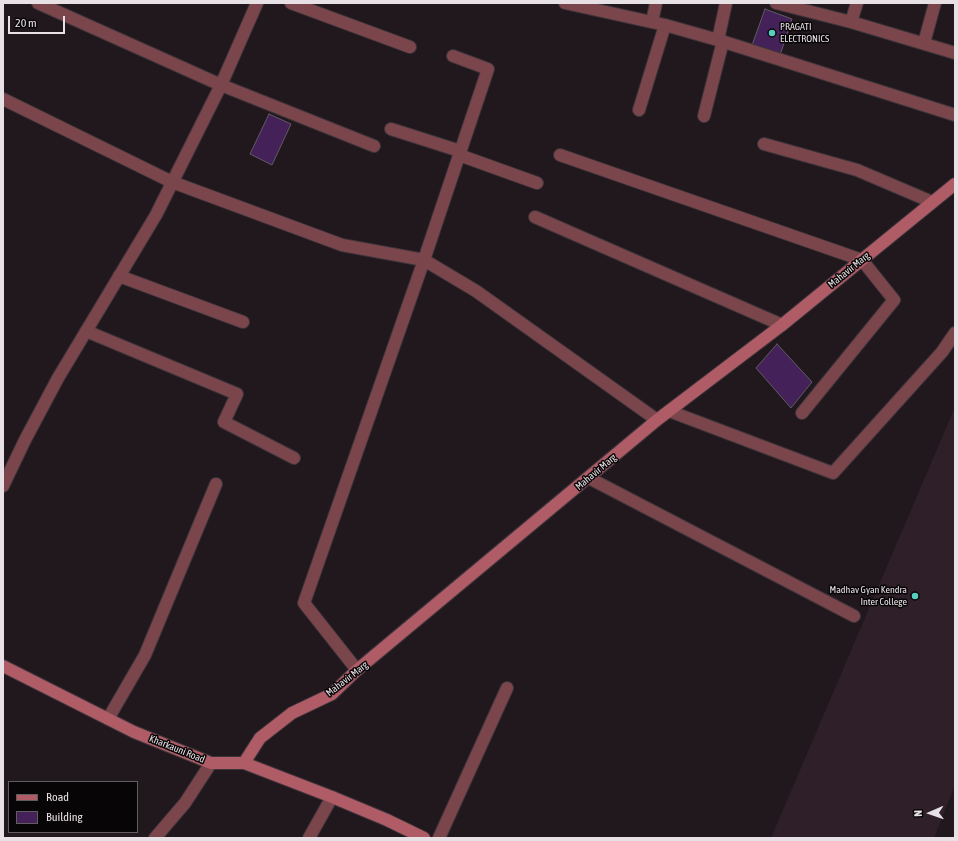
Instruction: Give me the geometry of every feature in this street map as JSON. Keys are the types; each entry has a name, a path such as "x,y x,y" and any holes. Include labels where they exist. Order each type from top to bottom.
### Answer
{"street":[{"path":"38,3 221,85 374,146"},
{"path":"3,486 54,385 156,215 221,85 257,3"},
{"path":"291,3 410,47"},
{"path":"565,3 665,25 955,114"},
{"path":"652,22 656,3"},
{"path":"704,116 720,41 726,3"},
{"path":"776,3 851,22 955,53"},
{"path":"851,22 857,3"},
{"path":"924,43 935,3"},
{"path":"639,110 665,25"},
{"path":"357,670 304,603 424,260 488,69 453,56"},
{"path":"3,99 172,182 342,245 424,260 476,291 657,420"},
{"path":"391,129 460,153 537,183"},
{"path":"764,144 857,170 932,202"},
{"path":"560,155 862,260 894,300 802,413"},
{"name":"Mahavir Marg","path":"244,764 260,738 292,713 332,694 357,670 657,420 782,325 955,184"},
{"path":"535,217 782,325"},
{"path":"119,276 242,322"},
{"path":"86,331 237,394 224,422 294,458"},
{"path":"669,411 833,473 942,352 955,333"},
{"path":"589,478 854,616"},
{"path":"108,719 145,655 216,484"},
{"name":"Kharkauni Road","path":"3,666 134,732 211,763 244,764 332,797 387,820 424,838"},
{"path":"439,838 507,688"},
{"path":"155,838 185,803 211,763"},
{"path":"309,838 332,797"}],"shaded area":[{"name":"Madhav Gyan Kendra Inter College","path":"955,407 955,785 934,838 771,838"}],"building":[{"name":"PRAGATI ELECTRONICS","path":"765,9 792,19 779,58 751,48"},
{"path":"269,114 291,124 272,165 250,154"},
{"path":"777,344 812,382 791,408 756,368"}],"place":[{"name":"PRAGATI ELECTRONICS","path":"772,33"},
{"name":"Madhav Gyan Kendra Inter College","path":"915,596"}]}
